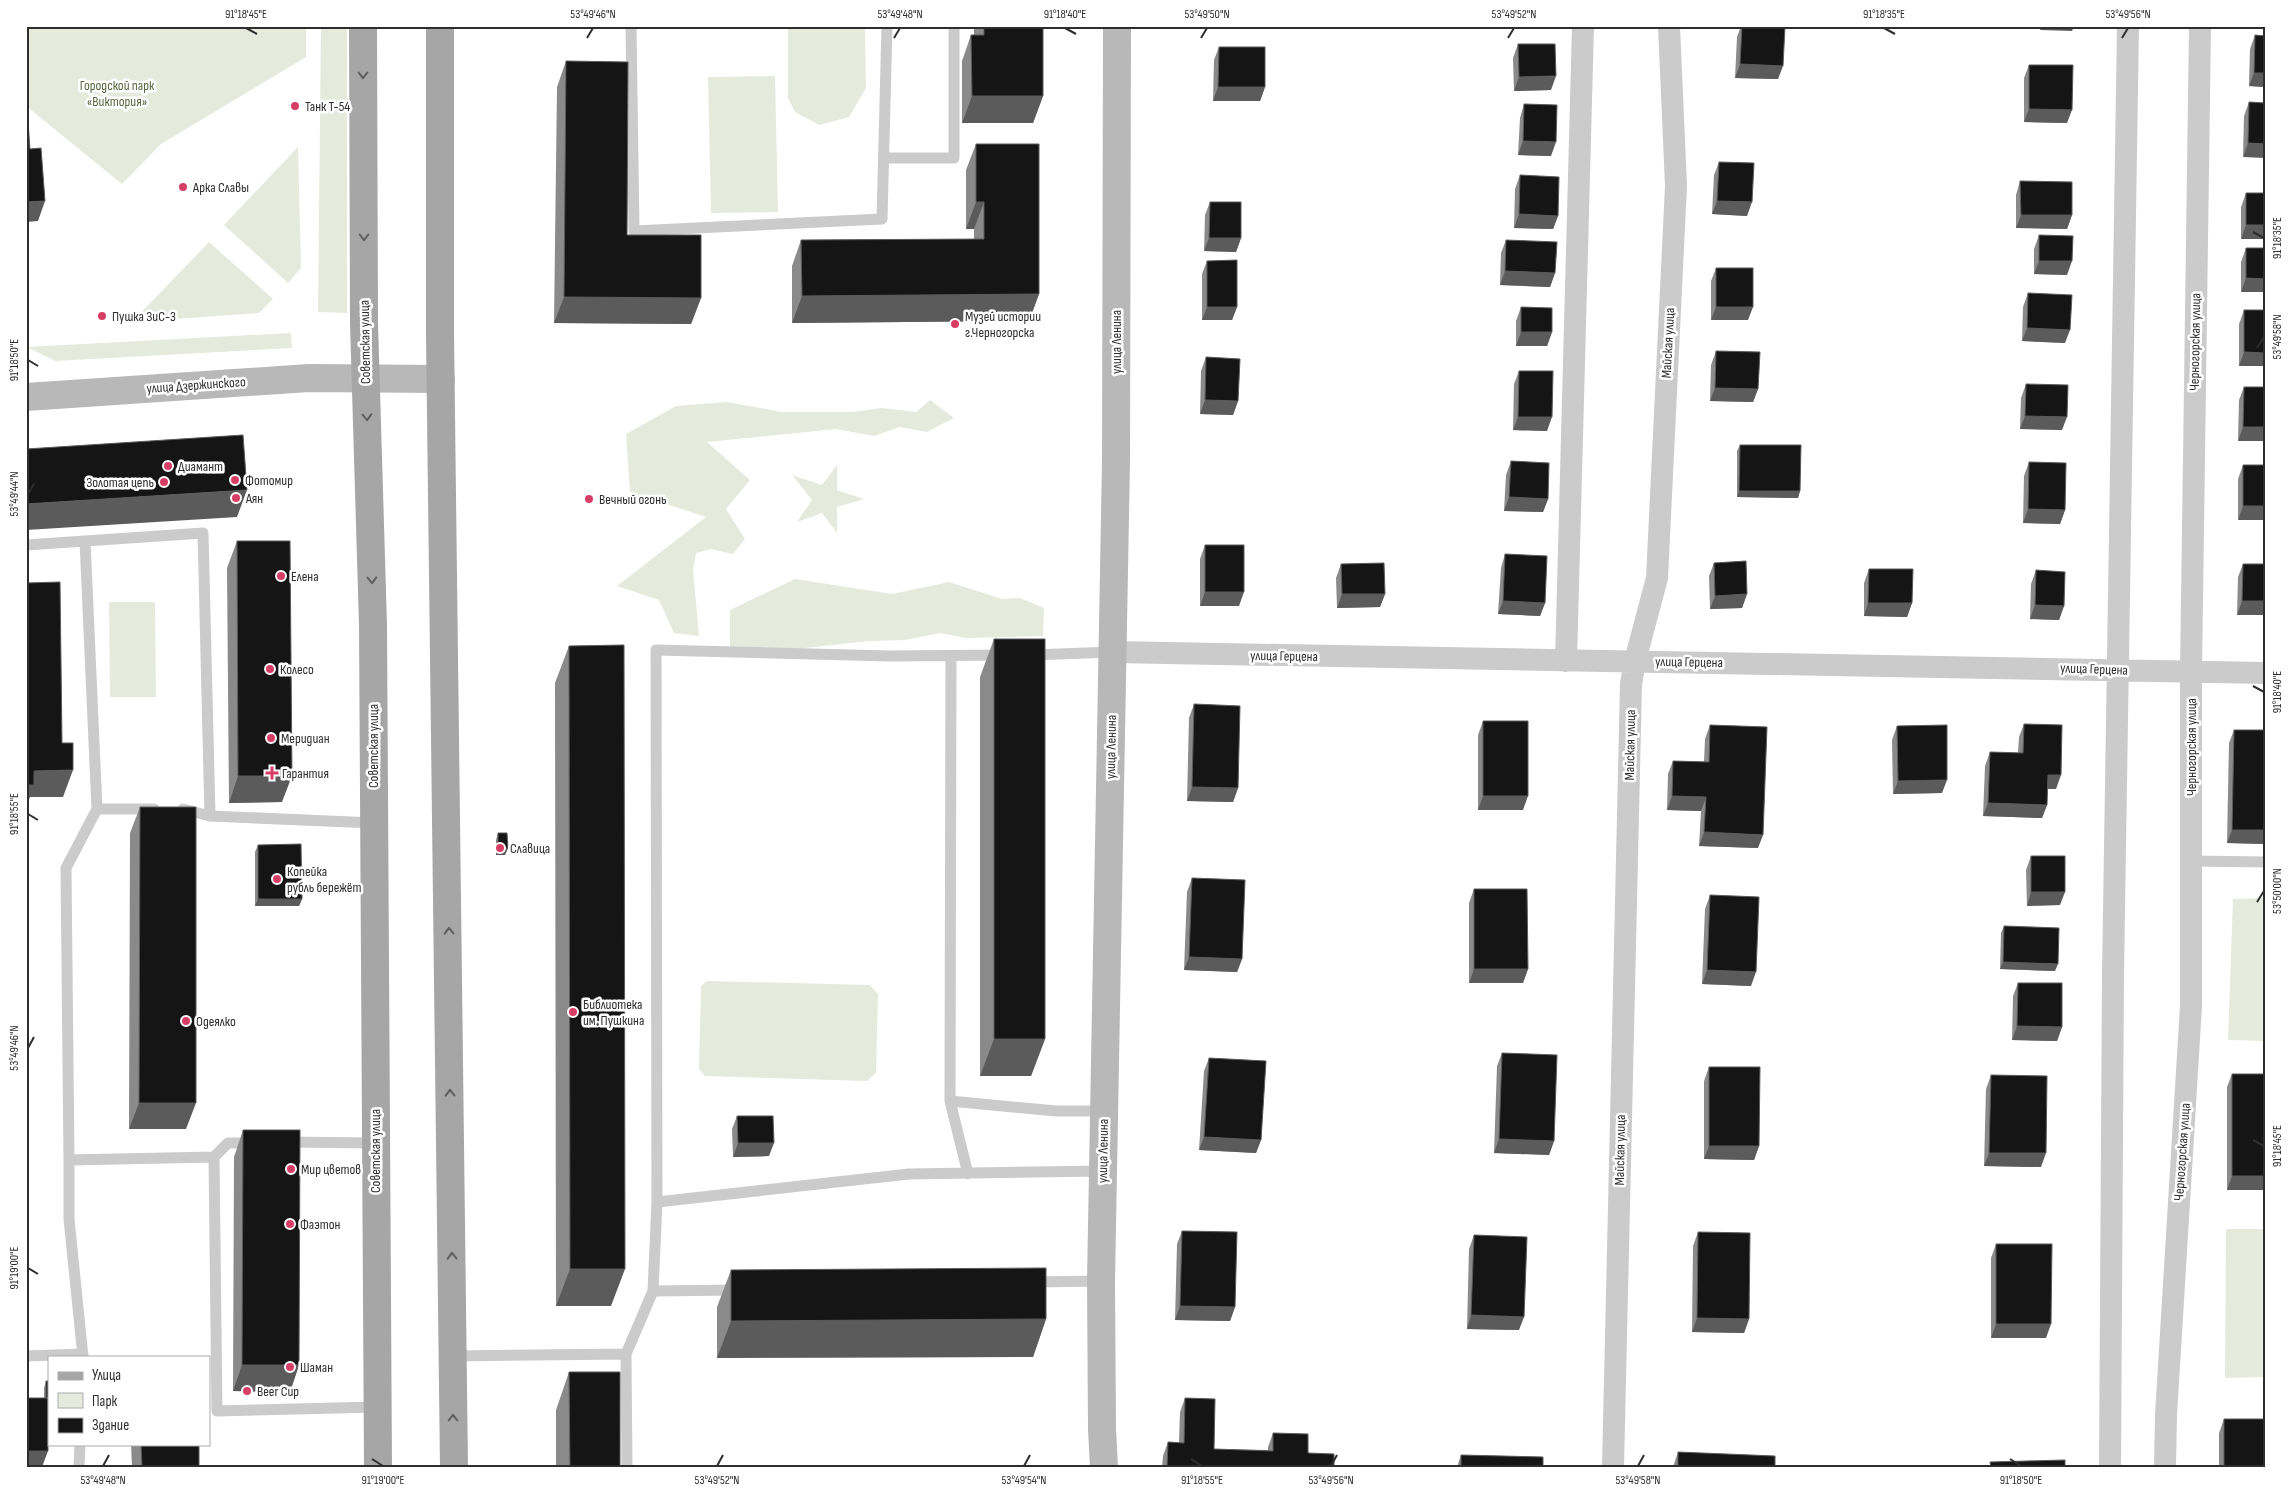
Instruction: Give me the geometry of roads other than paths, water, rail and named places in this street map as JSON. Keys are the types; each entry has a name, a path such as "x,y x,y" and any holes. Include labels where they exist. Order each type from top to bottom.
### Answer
{"main road":[{"name":"Советская улица","path":"363,26 366,379 373,625 378,1467"},
{"path":"440,26 441,380 454,1467"}],"street":[{"name":"улица Ленина","path":"1104,1467 1101,1281 1116,452 1117,26"},
{"path":"1566,661 1583,26"},
{"name":"Майская улица","path":"1613,1467 1631,684 1635,661 1657,578 1676,186 1669,26"},
{"path":"2110,1467 2113,974 2128,26"},
{"name":"Черногорская улица","path":"2165,1467 2166,1416 2191,1006 2191,672 2200,26"},
{"name":"улица Дзержинского","path":"26,397 269,380 441,380"},
{"name":"улица Герцена","path":"1113,652 2265,673"}],"lane":[{"path":"630,26 634,231 882,219 887,26"},
{"path":"884,158 954,158 954,26"},
{"path":"26,545 203,533 210,816"},
{"path":"26,1356 83,1356 69,1219 66,868 97,809 85,541"},
{"path":"627,1467 626,1354 653,1292 656,1202 656,650 951,656 1113,652"},
{"path":"951,656 950,1102 968,1174"},
{"path":"97,809 185,809 210,816 374,823"},
{"path":"2191,861 2265,862"},
{"path":"950,1102 1056,1111 1104,1111"},
{"path":"69,1160 214,1157 228,1143 375,1143"},
{"path":"214,1157 212,1382 217,1410 377,1406"},
{"path":"656,1202 909,1174 1103,1171"},
{"path":"1016,1283 1101,1281"},
{"path":"653,1292 748,1289"},
{"path":"453,1356 626,1354"},
{"path":"79,1467 80,1446"}],"place":[{"name":"Танк Т-54","path":"295,106"},
{"name":"Арка Славы","path":"183,187"},
{"name":"Пушка ЗиС-3","path":"102,316"},
{"name":"Музей истории г.Черногорска","path":"955,324"},
{"name":"Диамант","path":"168,466"},
{"name":"Фотомир","path":"235,480"},
{"name":"Золотая цепь","path":"164,482"},
{"name":"Аян","path":"236,498"},
{"name":"Вечный огонь","path":"589,499"},
{"name":"Елена","path":"281,576"},
{"name":"Колесо","path":"270,669"},
{"name":"Меридиан","path":"271,738"},
{"name":"Гарантия","path":"272,773"},
{"name":"Славица","path":"500,848"},
{"name":"Копейка рубль бережёт","path":"277,879"},
{"name":"Библиотека им. Пушкина","path":"573,1012"},
{"name":"Одеялко","path":"186,1021"},
{"name":"Мир цветов","path":"291,1169"},
{"name":"Фаэтон","path":"290,1224"},
{"name":"Шаман","path":"290,1367"},
{"name":"Beer Cup","path":"247,1391"}],"park label":[{"name":"Городской парк «Виктория»","path":"117,94"}]}
